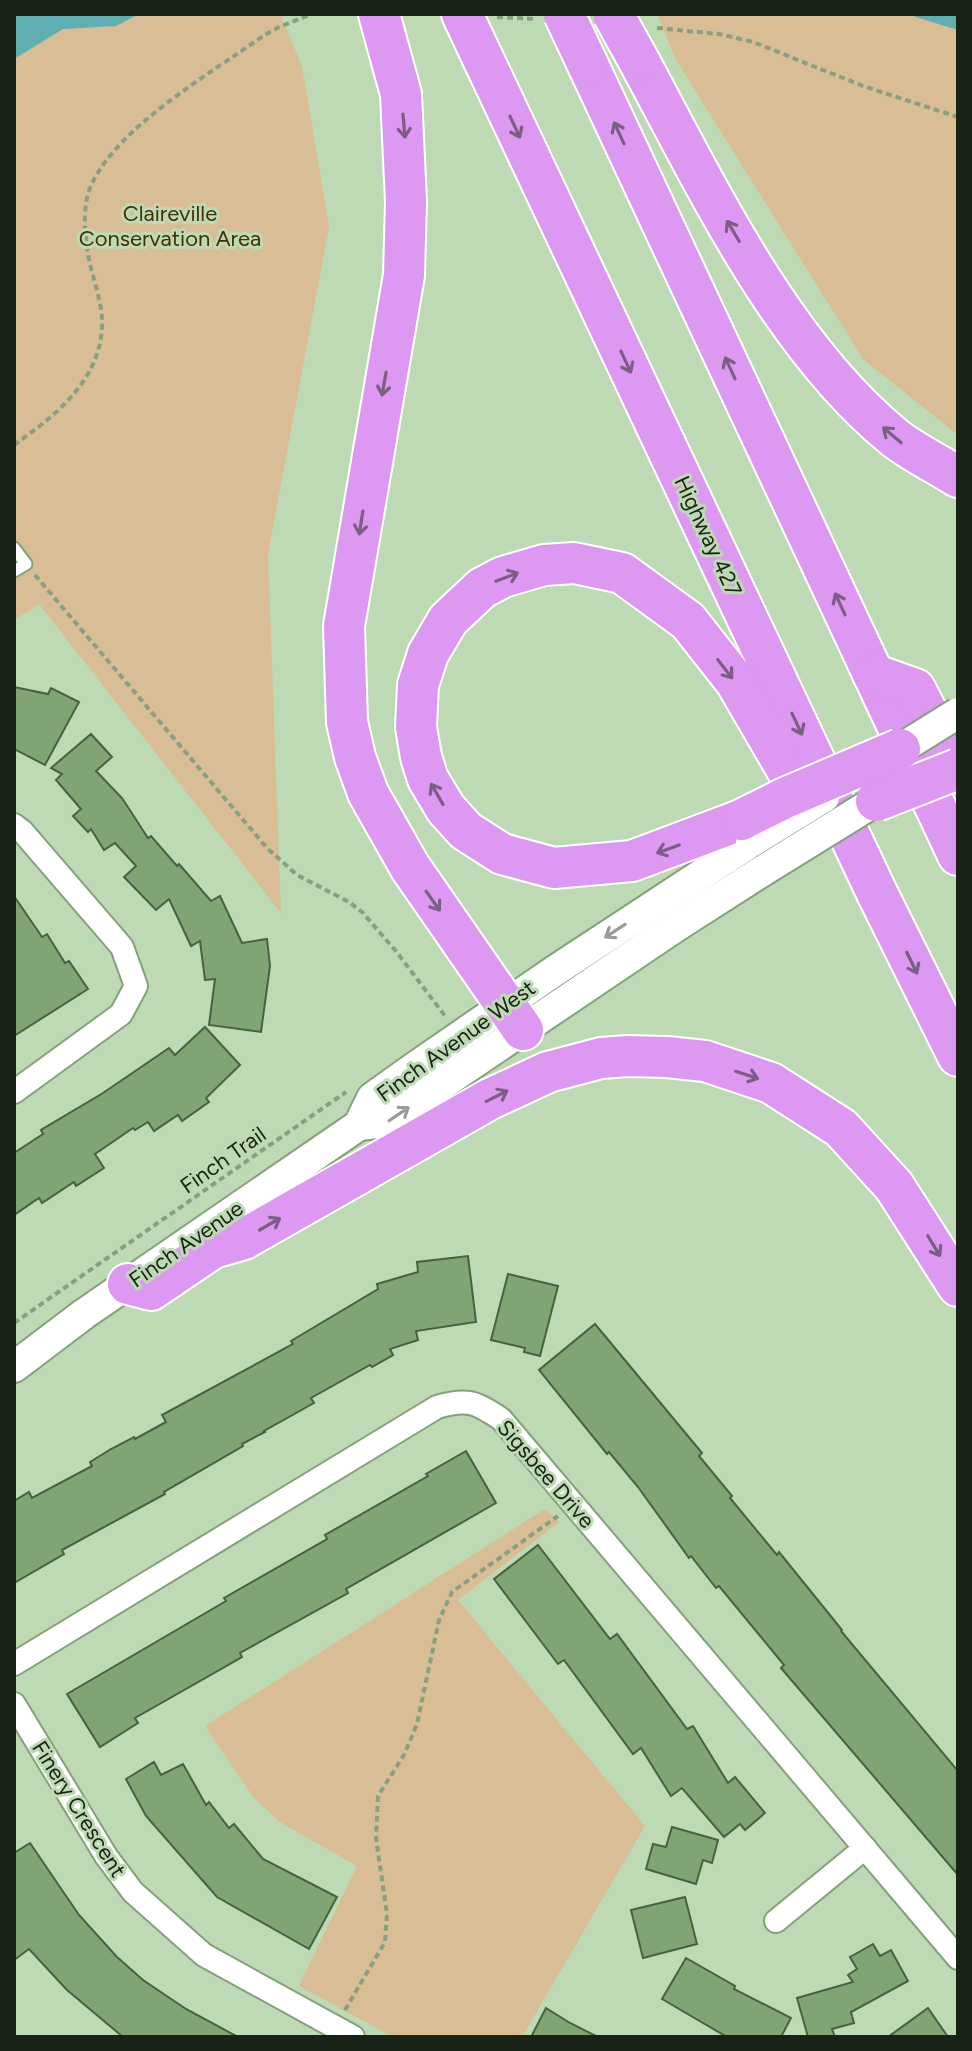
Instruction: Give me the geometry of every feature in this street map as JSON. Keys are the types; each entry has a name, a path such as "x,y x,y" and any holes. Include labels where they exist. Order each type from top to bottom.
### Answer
{"highway":[{"path":"613,14 645,45 735,235 810,350 845,391 897,440 958,477"},
{"name":"Highway 427","path":"478,15 482,56 877,893 958,1056"},
{"path":"553,17 588,65 958,855"},
{"path":"385,32 401,94 405,146 404,275 344,626 347,722 368,793 410,867 514,1017"},
{"path":"877,893 786,768 736,682 688,621 622,573 574,563 544,565 503,577 482,588 448,620 428,654 418,685 416,727 421,757 428,779 446,809 466,831 502,854 554,868 632,861 746,831 785,798 900,749"},
{"path":"873,674 915,689 958,771 876,801"},
{"path":"128,1284 151,1290 213,1248 244,1239 518,1085 577,1063 628,1056 705,1061 771,1083 841,1128 894,1186 958,1286"}],"main road":[{"path":"900,749 958,713"},
{"name":"Finch Avenue West","path":"359,1125 372,1098 414,1068 514,1017 764,870 958,750"},
{"name":"Finch Avenue West","path":"359,1125 386,1122 434,1090 514,1017 746,831"},
{"name":"Finch Avenue","path":"14,1367 128,1284 359,1125"}],"street":[{"path":"14,825 122,947 136,986 121,1014 14,1092"},
{"name":"Sigsbee Drive","path":"14,1664 437,1407 453,1402 476,1402 501,1419 958,1958"},
{"name":"Finery Crescent","path":"14,1704 106,1856 133,1892 204,1955 344,2032"},
{"path":"776,1921 865,1848"}],"lane":[{"path":"14,548 26,564 14,571"}],"path":[{"path":"14,445 66,404 78,389 98,351 102,326 84,219 90,189 110,155 131,131 263,36 312,14"},
{"path":"478,15 553,17"},
{"path":"645,45 719,34 753,42 863,86 958,117"},
{"path":"26,564 267,848 297,875 362,912 446,1017"},
{"name":"Finch Trail","path":"14,1323 349,1090"},
{"path":"344,2032 385,1942 387,1914 376,1838 378,1796 404,1755 417,1724 439,1620 452,1592 573,1505"}],"green space":[{"name":"Claireville Conservation Area","path":"14,14 280,14 302,66 329,227 268,554 281,913 39,604 14,620"},
{"path":"657,14 958,14 958,435 863,359 676,60"},
{"path":"545,1509 559,1522 458,1600 645,1826 522,2037 393,2037 299,1986 357,1866 280,1822 254,1798 205,1726"}],"water":[{"path":"14,14 139,14 116,26 63,29 14,59"},
{"path":"906,14 958,14 958,30"}],"building":[{"path":"14,687 48,694 51,688 79,702 45,765 14,749"},
{"path":"91,734 112,757 96,771 122,798 148,838 151,836 177,866 179,864 211,901 220,896 242,943 267,939 270,966 261,1032 209,1025 215,979 205,980 200,941 191,946 169,899 156,910 124,877 136,866 115,843 104,850 91,829 88,832 73,816 81,809 56,780 62,774 51,768"},
{"path":"14,896 42,937 47,934 65,963 69,961 88,989 14,1036"},
{"path":"205,1027 240,1065 206,1098 209,1102 182,1121 178,1115 154,1131 148,1122 135,1130 133,1128 95,1154 104,1168 76,1186 74,1182 42,1203 39,1198 14,1215 14,1153 43,1134 41,1130 169,1048 175,1055"},
{"path":"468,1256 476,1322 416,1331 418,1340 390,1349 393,1355 311,1398 314,1403 242,1444 165,1494 62,1550 64,1554 14,1583 14,1501 29,1492 32,1498 92,1466 90,1462 111,1449 166,1422 162,1415 293,1344 291,1341 378,1289 377,1284 418,1272 417,1262"},
{"path":"508,1274 558,1286 540,1356 524,1352 525,1348 491,1340"},
{"path":"595,1324 702,1453 699,1456 732,1496 730,1498 777,1555 779,1552 958,1771 958,1875 781,1668 784,1665 719,1586 716,1588 691,1556 689,1558 638,1487 539,1370"},
{"path":"466,1451 496,1503 346,1589 348,1593 240,1653 242,1657 135,1718 138,1723 100,1747 67,1694 226,1601 224,1598 327,1539 325,1535"},
{"path":"538,1545 610,1639 617,1634 687,1729 693,1726 728,1783 735,1777 765,1813 745,1830 740,1824 724,1837 682,1788 671,1796 641,1748 633,1754 564,1660 558,1664 494,1579"},
{"path":"154,1762 161,1775 183,1764 206,1805 209,1802 229,1828 234,1824 263,1859 337,1897 309,1949 217,1897 146,1816 126,1779"},
{"path":"672,1827 718,1840 712,1863 703,1860 696,1884 646,1869 653,1844 666,1847"},
{"path":"30,1843 79,1915 117,1957 143,1980 186,2009 238,2037 123,2037 67,1990 29,1949 14,1960 14,1853"},
{"path":"685,1897 697,1944 643,1958 631,1910"},
{"path":"873,1944 880,1956 891,1950 908,1981 851,2012 854,2023 832,2029 835,2037 808,2037 797,1998 853,1982 848,1975 857,1969 850,1957"},
{"path":"686,1958 735,1986 734,1989 791,2018 781,2037 727,2037 662,1999"},
{"path":"546,2008 570,2023 598,2037 531,2037"},
{"path":"928,2008 948,2037 888,2037"}]}
